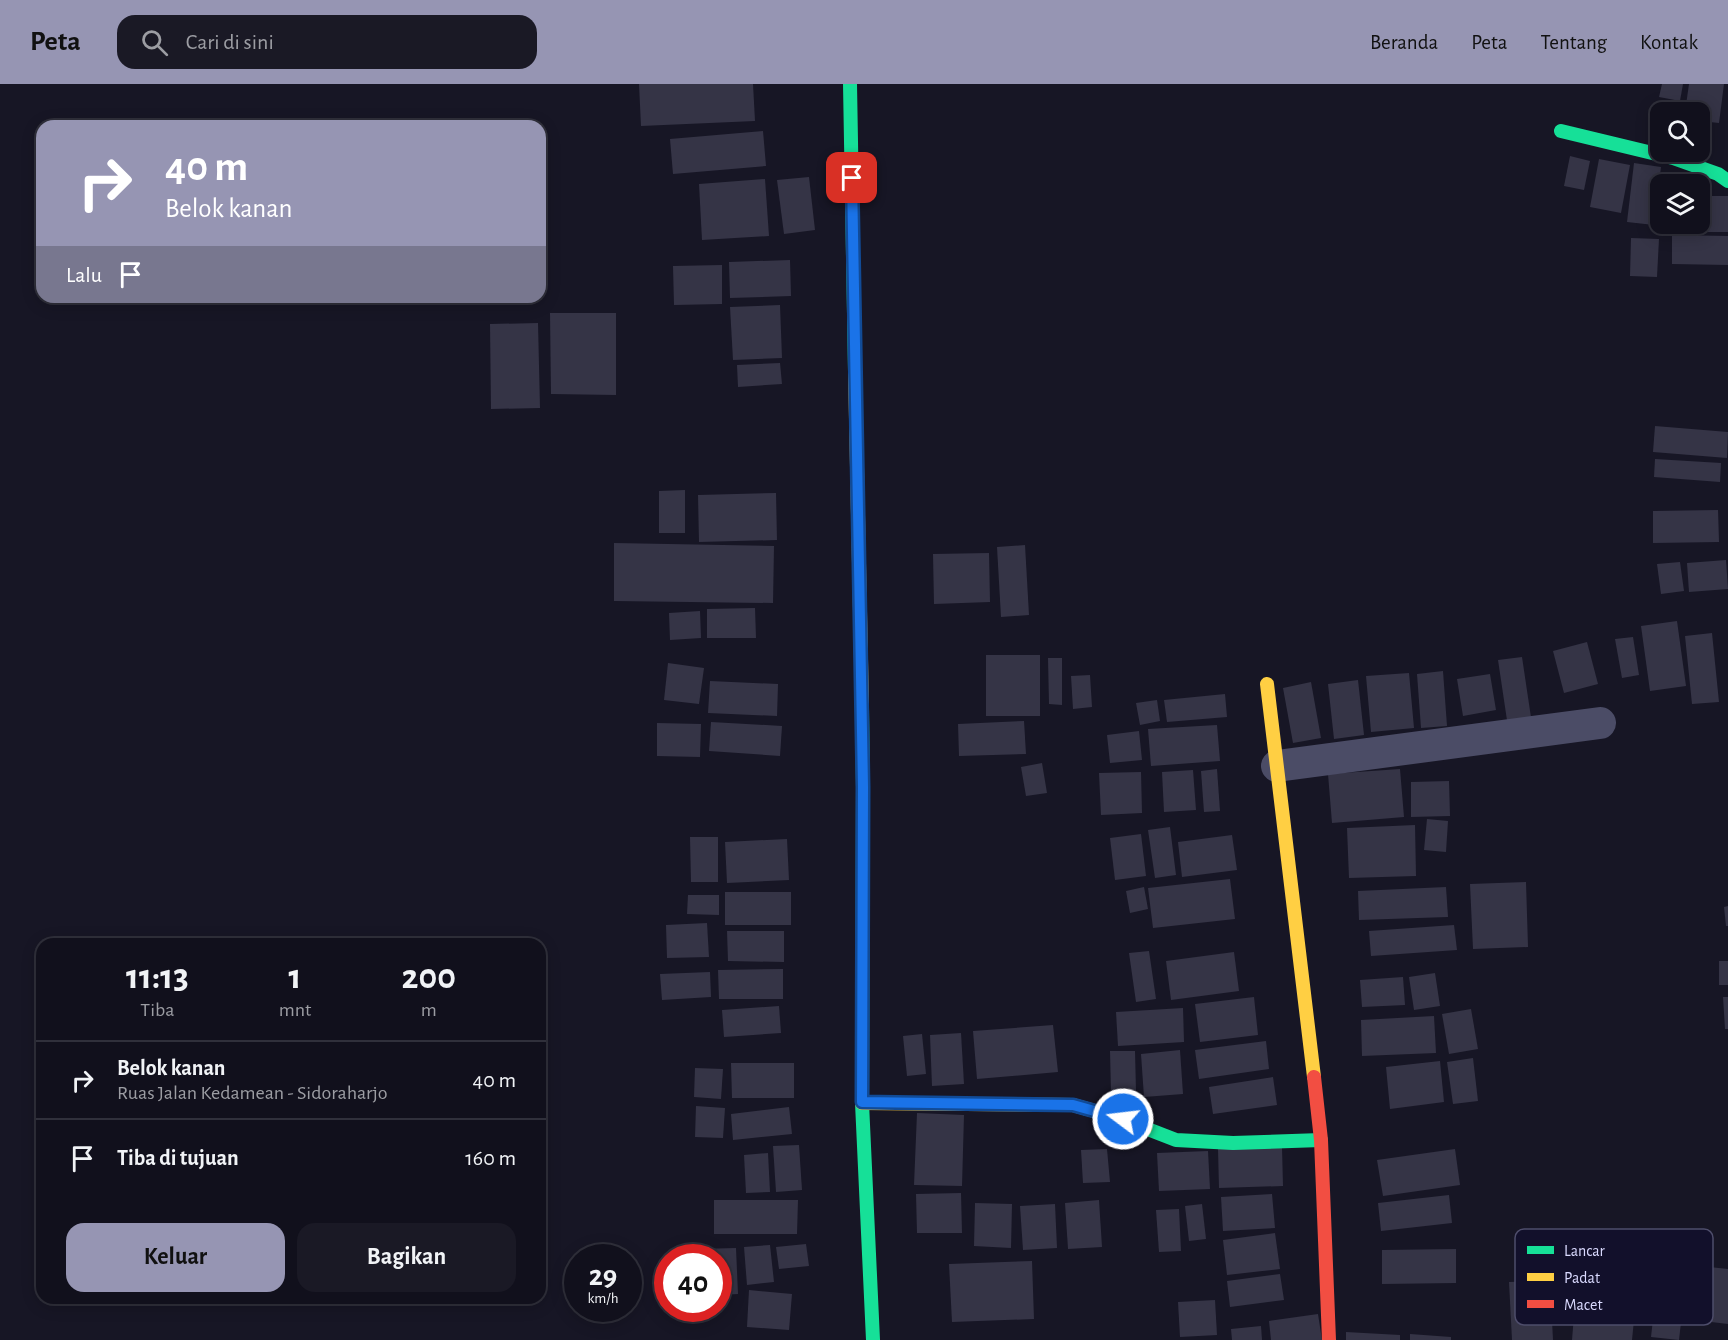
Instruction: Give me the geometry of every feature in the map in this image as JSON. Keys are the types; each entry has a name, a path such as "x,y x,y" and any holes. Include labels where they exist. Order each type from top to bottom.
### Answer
{"street":[{"path":"850,84 863,787 862,1102 873,1340"},
{"path":"1561,131 1673,158 1718,174 1728,180"},
{"path":"1267,684 1322,1140 1329,1340"},
{"path":"1277,766 1600,723"},
{"path":"862,1102 1073,1105 1123,1119 1176,1140 1233,1143 1322,1140"}],"building":[{"path":"639,84 753,84 755,121 641,126"},
{"path":"1662,84 1683,84 1680,101 1659,97"},
{"path":"1689,84 1724,84 1719,123 1710,122 1710,102 1686,102"},
{"path":"763,131 766,166 673,174 670,139"},
{"path":"1570,156 1590,161 1584,190 1564,186"},
{"path":"1599,159 1630,165 1621,213 1590,207"},
{"path":"1634,163 1661,167 1660,174 1650,174 1650,225 1627,222"},
{"path":"809,177 815,230 784,234 777,180"},
{"path":"765,179 769,236 702,240 699,184"},
{"path":"1710,196 1728,196 1728,232 1710,232"},
{"path":"1672,235 1728,236 1728,265 1672,264"},
{"path":"1631,238 1659,239 1657,277 1630,276"},
{"path":"790,260 791,296 730,298 729,262"},
{"path":"722,265 722,304 674,305 673,266"},
{"path":"780,305 782,358 733,360 730,307"},
{"path":"550,313 616,313 616,395 551,394"},
{"path":"538,323 540,408 491,409 490,324"},
{"path":"780,363 782,384 738,387 737,365"},
{"path":"1655,426 1728,432 1727,458 1653,452"},
{"path":"1655,459 1721,463 1720,482 1654,477"},
{"path":"685,490 685,533 659,533 659,491"},
{"path":"776,493 777,540 699,542 698,495"},
{"path":"1718,510 1719,542 1653,543 1653,511"},
{"path":"614,543 774,546 773,603 614,601"},
{"path":"1025,545 1029,615 1001,617 997,547"},
{"path":"989,553 990,602 934,604 933,554"},
{"path":"1726,560 1728,589 1689,592 1687,563"},
{"path":"1680,562 1684,591 1661,594 1657,564"},
{"path":"755,608 756,638 707,638 707,609"},
{"path":"700,611 701,638 670,640 669,613"},
{"path":"1677,621 1686,686 1650,691 1641,626"},
{"path":"1712,633 1719,702 1692,704 1685,636"},
{"path":"1633,637 1639,675 1622,678 1615,639"},
{"path":"1587,642 1598,684 1564,693 1553,651"},
{"path":"986,655 1040,655 1040,716 986,716"},
{"path":"1522,657 1532,724 1508,727 1498,660"},
{"path":"1048,658 1062,658 1062,705 1049,704"},
{"path":"668,663 704,668 699,704 664,700"},
{"path":"1443,671 1447,726 1421,728 1417,674"},
{"path":"1409,673 1414,728 1371,732 1366,676"},
{"path":"1490,674 1496,710 1463,716 1457,679"},
{"path":"1090,675 1092,707 1073,709 1071,676"},
{"path":"1358,680 1364,735 1334,739 1328,684"},
{"path":"710,681 778,684 777,716 708,713"},
{"path":"1311,682 1321,738 1293,743 1283,688"},
{"path":"1225,694 1227,717 1167,722 1164,700"},
{"path":"1157,700 1160,721 1140,725 1136,703"},
{"path":"1024,721 1026,754 959,756 958,724"},
{"path":"711,722 782,726 780,756 709,751"},
{"path":"657,723 701,724 700,757 657,756"},
{"path":"1217,725 1220,761 1151,766 1148,729"},
{"path":"1139,731 1142,760 1110,763 1107,735"},
{"path":"1042,763 1047,793 1026,796 1021,767"},
{"path":"1217,769 1220,811 1204,812 1201,771"},
{"path":"1400,769 1404,817 1332,823 1328,774"},
{"path":"1193,770 1196,810 1164,812 1162,772"},
{"path":"1141,772 1142,813 1101,815 1099,773"},
{"path":"1449,781 1450,816 1411,817 1411,782"},
{"path":"1427,819 1448,821 1446,852 1424,850"},
{"path":"1415,825 1416,876 1349,878 1347,828"},
{"path":"1170,827 1176,875 1155,878 1148,830"},
{"path":"1141,834 1146,876 1115,880 1110,838"},
{"path":"1232,835 1237,870 1182,877 1178,842"},
{"path":"690,837 718,837 718,882 691,882"},
{"path":"787,839 789,880 727,883 725,842"},
{"path":"1230,879 1235,919 1153,928 1148,888"},
{"path":"1526,882 1528,947 1473,949 1470,884"},
{"path":"1144,887 1148,909 1130,913 1126,891"},
{"path":"1446,887 1448,917 1359,920 1358,891"},
{"path":"725,892 791,892 791,925 725,925"},
{"path":"688,895 719,895 719,915 687,914"},
{"path":"1728,906 1728,926 1726,926 1724,907"},
{"path":"707,923 709,957 667,958 666,925"},
{"path":"1454,925 1457,950 1371,956 1369,931"},
{"path":"727,931 784,931 784,962 728,961"},
{"path":"1149,951 1156,999 1136,1002 1129,953"},
{"path":"1234,952 1239,991 1171,1000 1166,961"},
{"path":"1719,961 1728,961 1728,985 1719,985"},
{"path":"783,969 783,999 719,999 718,970"},
{"path":"710,972 711,997 662,1000 660,974"},
{"path":"1435,973 1440,1006 1414,1010 1409,977"},
{"path":"1403,977 1405,1005 1362,1007 1360,980"},
{"path":"1254,997 1258,1035 1200,1042 1195,1004"},
{"path":"1723,997 1728,997 1728,1029 1725,1029"},
{"path":"779,1006 781,1033 724,1037 722,1010"},
{"path":"1183,1008 1184,1042 1118,1046 1116,1012"},
{"path":"1471,1009 1478,1049 1449,1054 1442,1014"},
{"path":"1434,1016 1436,1053 1362,1056 1361,1020"},
{"path":"1053,1025 1058,1072 977,1079 973,1031"},
{"path":"961,1033 964,1084 932,1086 930,1035"},
{"path":"922,1034 926,1074 907,1076 903,1036"},
{"path":"1266,1041 1269,1069 1199,1079 1195,1050"},
{"path":"1180,1050 1183,1094 1144,1097 1141,1054"},
{"path":"1110,1051 1135,1051 1136,1091 1111,1092"},
{"path":"1473,1058 1478,1101 1453,1104 1447,1062"},
{"path":"1440,1061 1444,1102 1390,1109 1386,1067"},
{"path":"731,1063 794,1063 794,1098 732,1098"},
{"path":"695,1068 723,1069 721,1099 694,1097"},
{"path":"1273,1077 1277,1105 1213,1114 1209,1087"},
{"path":"696,1106 725,1108 723,1138 695,1137"},
{"path":"789,1107 792,1134 733,1140 731,1114"},
{"path":"917,1113 964,1115 962,1186 914,1185"},
{"path":"799,1145 802,1190 776,1192 773,1146"},
{"path":"1282,1147 1283,1186 1219,1188 1218,1149"},
{"path":"1107,1149 1110,1182 1083,1183 1081,1150"},
{"path":"1455,1149 1460,1185 1383,1196 1377,1160"},
{"path":"1208,1151 1210,1189 1159,1191 1157,1153"},
{"path":"768,1153 770,1192 746,1193 744,1155"},
{"path":"961,1193 962,1233 917,1233 916,1194"},
{"path":"1272,1194 1275,1228 1223,1231 1221,1197"},
{"path":"1449,1195 1452,1223 1381,1231 1378,1203"},
{"path":"714,1200 798,1200 797,1234 714,1234"},
{"path":"1099,1200 1102,1247 1068,1249 1065,1203"},
{"path":"975,1203 1012,1204 1011,1248 974,1246"},
{"path":"1055,1204 1057,1248 1023,1250 1020,1206"},
{"path":"1202,1204 1206,1239 1189,1241 1185,1206"},
{"path":"1179,1209 1181,1251 1159,1252 1156,1210"},
{"path":"1275,1233 1280,1269 1227,1275 1223,1240"},
{"path":"806,1244 809,1266 779,1269 776,1247"},
{"path":"770,1245 774,1282 747,1285 744,1247"},
{"path":"732,1248 736,1248 738,1294 732,1294"},
{"path":"1456,1249 1456,1283 1382,1284 1382,1250"},
{"path":"1032,1261 1034,1319 952,1322 949,1264"},
{"path":"1713,1267 1728,1269 1728,1324 1713,1322"},
{"path":"1280,1274 1284,1300 1230,1307 1227,1281"},
{"path":"1509,1282 1515,1282 1515,1325 1552,1325 1553,1340 1512,1340"},
{"path":"749,1290 792,1294 789,1330 747,1327"},
{"path":"1215,1300 1217,1335 1180,1337 1178,1302"},
{"path":"1318,1314 1322,1340 1271,1340 1269,1321"},
{"path":"1573,1325 1634,1325 1632,1340 1572,1340"},
{"path":"1652,1325 1681,1325 1679,1340 1651,1337"},
{"path":"1261,1326 1262,1340 1232,1340 1231,1329"},
{"path":"1346,1332 1400,1335 1400,1340 1346,1340"},
{"path":"1410,1334 1451,1337 1451,1340 1410,1340"}],"traffic: fast":[{"path":"850,84 855,371"},
{"path":"1561,131 1673,158 1718,174 1728,181"},
{"path":"862,707 862,1103 873,1340"},
{"path":"1145,1128 1176,1140 1233,1143 1321,1140"}],"traffic: slow":[{"path":"855,371 862,707"},
{"path":"1267,684 1314,1077"},
{"path":"862,1103 1073,1105 1123,1119 1145,1128"}],"traffic: jam":[{"path":"1314,1077 1321,1140 1329,1340"}],"route":[{"path":"852,178 863,787 862,1102 1073,1105 1123,1119"}]}
